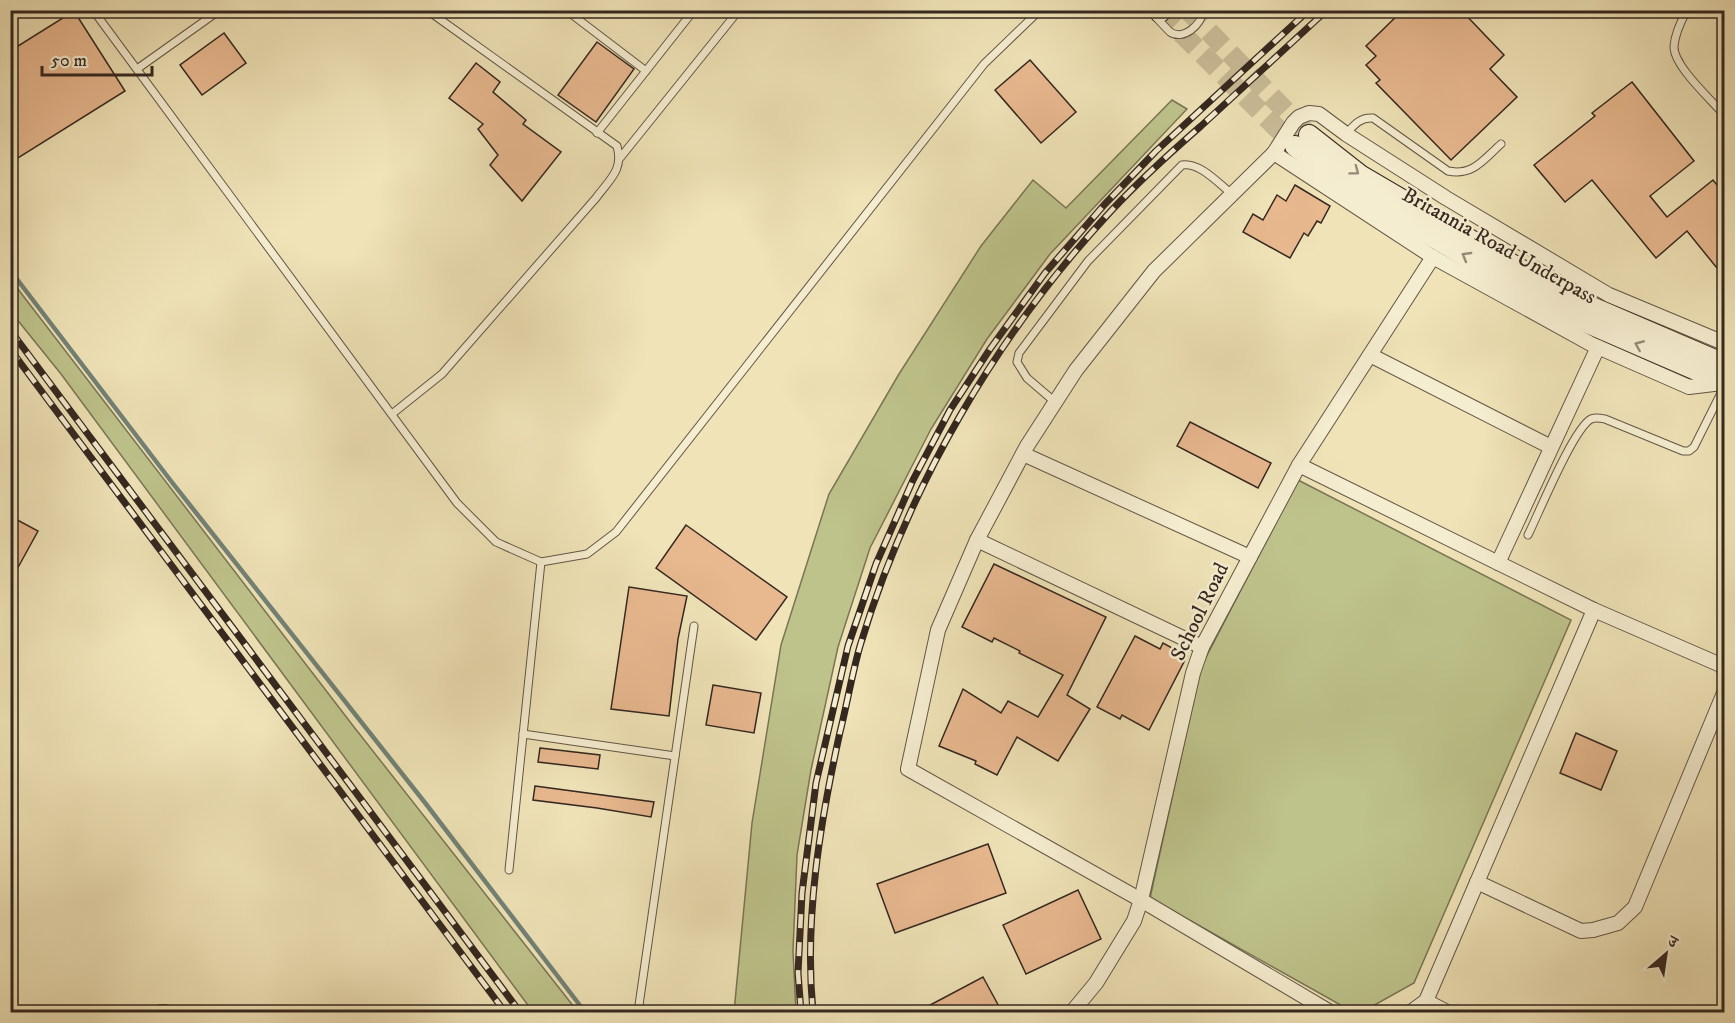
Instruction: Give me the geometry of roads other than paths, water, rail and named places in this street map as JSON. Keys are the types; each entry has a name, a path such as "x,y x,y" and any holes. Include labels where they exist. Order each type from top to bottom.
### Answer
{"main road":[{"name":"Britannia Road Underpass","path":"1725,364 1566,296 1302,140 1350,189 1560,311 1725,384"}],"street":[{"path":"1330,1012 1141,900 908,769 938,630 977,540 1023,454 1076,370 1154,271 1274,153 1293,123 1299,117 1309,113 1319,114 1446,198 1609,295 1725,343"},
{"path":"1274,153 1432,257 1598,347 1689,387 1725,384"},
{"name":"School Road","path":"1072,1012 1096,983 1134,921 1141,900 1192,673 1202,647 1299,465 1432,257"},
{"path":"1498,563 1598,347"},
{"path":"1370,355 1551,447"},
{"path":"1023,454 1250,557"},
{"path":"1299,465 1594,610 1723,666 1725,670"},
{"path":"977,540 1202,647"},
{"path":"1412,1012 1426,1000 1594,610"},
{"path":"1478,882 1581,931 1604,928 1625,918 1635,908 1725,693"},
{"path":"1426,1000 1447,1012"}],"lane":[{"path":"93,10 457,503 496,542 541,562 587,554 616,532 984,64 1040,10"},
{"path":"136,69 220,10"},
{"path":"392,414 442,374 596,198 619,167 620,158 616,146 427,10"},
{"path":"566,10 646,71"},
{"path":"597,133 694,10"},
{"path":"620,158 739,10"},
{"path":"1156,11 1174,34 1179,35 1194,28 1203,15 1203,10"},
{"path":"1687,10 1680,23 1674,48 1677,58 1725,115"},
{"path":"1346,134 1358,121 1365,117 1373,118 1448,171 1460,173 1471,170 1501,144"},
{"path":"1055,402 1023,373 1017,362 1019,353 1088,261 1182,165 1188,164 1196,167 1232,194"},
{"path":"1528,535 1573,441 1590,420 1597,417 1605,419 1689,452 1694,447 1725,384"},
{"path":"508,870 541,562"},
{"path":"638,1012 693,626"},
{"path":"523,734 675,756"}],"waterway":[{"path":"10,270 171,481 426,804 585,1012"}],"tunnel":[{"path":"1188,10 1309,135"},
{"path":"1160,12 1295,146"}],"railway":[{"path":"801,1012 798,973 802,893 816,783 848,646 876,564 913,480 950,410 990,349 1045,273 1104,205 1156,151 1309,10"},
{"path":"813,1012 812,907 820,836 854,667 880,586 903,528 930,470 994,361 1030,308 1069,258 1144,178 1327,10"},
{"path":"10,330 520,1012"},
{"path":"10,349 505,1012"}]}
